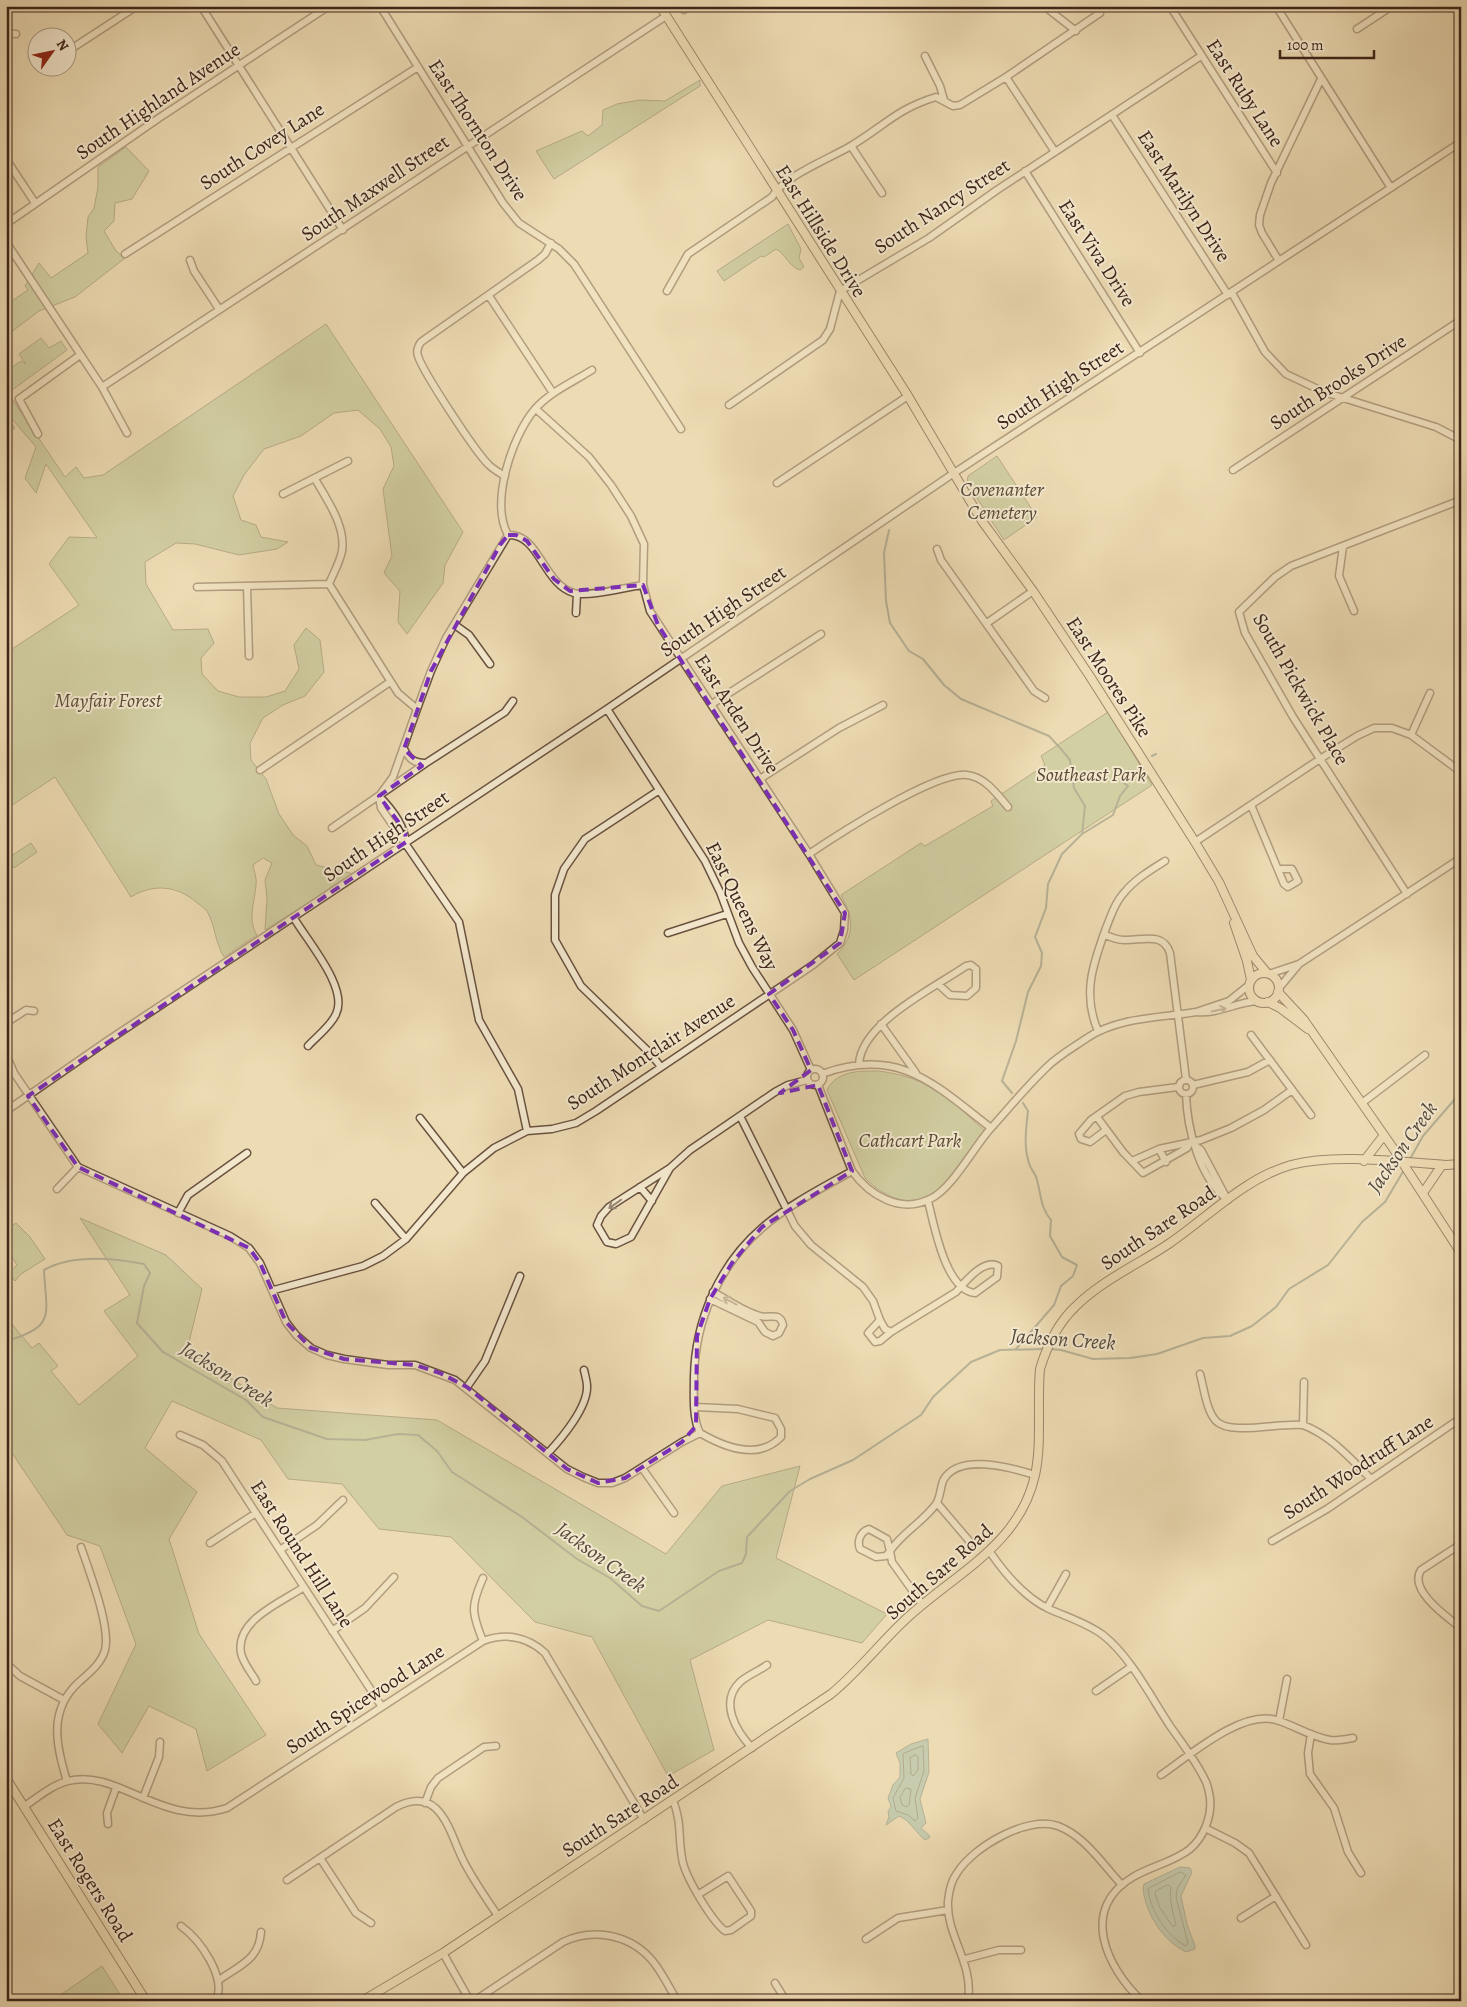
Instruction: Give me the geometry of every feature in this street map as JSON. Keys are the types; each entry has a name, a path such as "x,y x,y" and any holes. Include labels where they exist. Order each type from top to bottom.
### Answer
{"main road":[{"name":"East Hillside Drive","path":"660,6 775,190 908,396 954,473"},
{"name":"East Moores Pike","path":"954,473 982,521 1034,592 1195,842 1219,882 1254,956 1268,973"},
{"name":"East Moores Pike","path":"1229,904 1238,939 1248,965 1250,983"},
{"path":"1311,1032 1280,1008 1268,1002 1256,1001 1250,993 1250,983 1258,974 1268,973 1275,978 1279,990 1304,1020 1362,1103 1461,1253"},
{"path":"1268,1002 1279,990"},
{"path":"1364,1161 1384,1135"},
{"name":"South Sare Road","path":"362,2001 443,1953 831,1694 850,1678 922,1604 990,1552 1005,1537 1020,1516 1035,1475 1040,1369 1051,1339 1068,1315 1085,1298 1169,1243 1255,1181 1289,1166 1327,1160 1401,1161 1442,1165 1461,1164"},
{"path":"1423,1194 1442,1165"},
{"name":"East Rogers Road","path":"6,1778 146,2001"}],"street":[{"path":"78,44 136,6"},
{"path":"202,6 343,230"},
{"name":"South Highland Avenue","path":"6,224 159,118 329,6"},
{"name":"East Thornton Drive","path":"380,6 503,203 519,223 566,254 574,264 681,429"},
{"path":"1044,6 1076,30"},
{"name":"East Ruby Lane","path":"1170,6 1277,173"},
{"path":"1276,6 1391,188"},
{"path":"1357,29 1392,6"},
{"path":"667,291 688,254 772,197 775,190 851,146 908,107 936,97 953,106 958,106 1006,77 1100,13"},
{"name":"South Maxwell Street","path":"102,387 666,16"},
{"path":"6,33 16,34"},
{"path":"925,56 940,86 944,100"},
{"name":"South Nancy Street","path":"840,292 930,238 1025,171 1202,56"},
{"name":"South Covey Lane","path":"125,254 290,146 418,67"},
{"path":"1006,77 1055,152"},
{"path":"1279,261 1259,225 1264,201 1321,79"},
{"name":"East Marilyn Drive","path":"1112,115 1278,369 1304,384 1436,427 1461,440"},
{"name":"South High Street","path":"6,1111 682,659 954,473 1461,142"},
{"path":"851,146 882,193"},
{"path":"6,159 35,204"},
{"name":"East Viva Drive","path":"1025,171 1140,352"},
{"path":"6,242 102,387 127,433"},
{"path":"505,476 489,465 470,438 426,370 418,355 417,348 421,342 489,296 545,254 550,244"},
{"path":"190,260 194,271 219,309"},
{"path":"729,405 823,340 830,329 840,292"},
{"path":"489,296 554,393"},
{"name":"South Brooks Drive","path":"1233,470 1461,320"},
{"path":"38,434 19,399 80,355"},
{"path":"508,535 503,526 501,502 505,476 522,427 536,409 554,393 592,370"},
{"path":"777,484 908,396"},
{"name":"East Arden Drive","path":"536,409 588,457 611,485 631,516 644,544 643,585 650,612 760,778 845,913"},
{"path":"283,494 348,461"},
{"path":"315,479 334,513 342,536 342,552 329,584"},
{"name":"South Pickwick Place","path":"1407,894 1320,760 1260,661 1241,624 1239,612 1284,571 1461,500"},
{"path":"508,535 523,537 554,579 564,588 577,594 643,585"},
{"path":"508,535 500,545 446,638 430,671 393,777 379,796 381,808 459,922 479,1020 518,1089 527,1131"},
{"path":"1344,546 1339,576 1354,611"},
{"path":"937,549 941,560 1034,691 1045,698"},
{"path":"196,587 329,584"},
{"path":"329,584 398,694 417,709"},
{"path":"247,586 249,656"},
{"path":"987,623 1034,592"},
{"path":"576,613 577,594"},
{"path":"455,625 469,636 490,664"},
{"path":"712,704 821,634"},
{"path":"260,770 390,682"},
{"path":"1411,735 1430,693"},
{"path":"332,828 426,763 505,712 513,700"},
{"path":"760,778 839,728 883,705"},
{"name":"East Queens Way","path":"607,709 705,861 720,892 739,943 793,1030 811,1070"},
{"path":"1195,842 1357,736 1374,728 1392,728 1411,735 1461,772"},
{"path":"404,749 408,757 417,763 426,763"},
{"path":"809,854 873,814 924,787 954,775 967,775 983,780 1008,807"},
{"path":"658,790 586,839 564,869 555,895 555,940 581,986 650,1053 661,1067"},
{"path":"1251,805 1279,869"},
{"path":"1268,973 1299,964 1461,858"},
{"path":"1098,1031 1093,1019 1089,984 1094,958 1121,896 1136,881 1165,861"},
{"name":"South Montclair Avenue","path":"274,1290 363,1266 383,1256 406,1240 463,1173 494,1148 527,1131 552,1129 576,1123 596,1112 813,965 840,944 844,930 845,913"},
{"path":"668,934 727,914"},
{"path":"294,918 336,986 340,1004 336,1016 308,1046"},
{"path":"1104,934 1125,940 1153,939 1164,941 1170,952 1186,1079 1193,1086"},
{"path":"1279,990 1299,964"},
{"path":"859,1064 863,1047 881,1024 938,984 966,966 971,965 976,969 976,988 967,996 950,994 938,984"},
{"path":"1196,1012 1229,1001 1250,983"},
{"path":"818,1085 852,1170 861,1183 872,1193 888,1201 902,1204 928,1200 945,1189 990,1128 1048,1066 1098,1031 1114,1024 1223,1010 1242,1003 1256,1001"},
{"path":"6,1023 26,1010 34,1012"},
{"path":"881,1024 917,1074"},
{"path":"1251,1034 1311,1115"},
{"path":"6,1054 14,1073 28,1096 78,1166 230,1236 249,1248 260,1263 274,1290 286,1322 296,1335 311,1348 327,1355 344,1359 388,1365 416,1365 440,1373 467,1387 518,1431 567,1469 598,1483 612,1482 625,1478 700,1432"},
{"path":"898,1068 902,1054"},
{"path":"1362,1103 1425,1055"},
{"path":"1186,1094 1190,1092 1193,1086 1248,1072 1270,1060"},
{"path":"822,1074 859,1064 898,1068 917,1074 949,1095 990,1128"},
{"path":"811,1070 819,1070 822,1074 822,1082 818,1085 812,1086 806,1080 807,1074 811,1070"},
{"path":"1178,1087 1186,1079"},
{"path":"670,1168 632,1237 616,1244 607,1242 598,1225 601,1216 640,1187 670,1168 690,1150 775,1092 788,1085 806,1080"},
{"path":"1106,1130 1090,1142 1081,1139 1079,1134 1081,1129 1125,1096 1139,1092 1178,1087 1186,1094 1193,1144"},
{"path":"1097,1117 1143,1174 1166,1162 1193,1144 1231,1128 1264,1110 1292,1090"},
{"path":"740,1116 786,1211 811,1245 863,1287 873,1301 885,1329 891,1332"},
{"path":"420,1118 463,1173"},
{"path":"1132,1162 1159,1148 1184,1142 1193,1144 1201,1150 1225,1190 1228,1200"},
{"path":"1159,1148 1166,1162"},
{"path":"178,1213 188,1194 247,1154"},
{"path":"57,1189 78,1166"},
{"path":"696,1407 733,1409 775,1418 782,1429 781,1437 776,1442 747,1450 731,1449 700,1432 694,1417 696,1407 694,1362 697,1336 712,1295 746,1244 762,1227 852,1170"},
{"path":"640,1187 652,1200"},
{"path":"880,1320 868,1333 875,1342 880,1341 891,1332 945,1300 962,1286 988,1264 993,1264 999,1269 998,1277 975,1293 968,1292 962,1286 944,1259 936,1238 928,1200"},
{"path":"375,1203 406,1240"},
{"path":"467,1387 485,1362 520,1276"},
{"path":"712,1295 745,1312 761,1325 765,1332 773,1336 779,1333 783,1325 780,1319 773,1315 765,1317 745,1312"},
{"path":"761,1325 765,1317"},
{"path":"548,1453 560,1439 585,1400 587,1386 584,1370"},
{"path":"1200,1374 1211,1413 1217,1422 1226,1427 1238,1428 1303,1425 1313,1429 1331,1442 1370,1480"},
{"path":"1303,1425 1304,1382"},
{"name":"South Woodruff Lane","path":"1272,1541 1327,1509 1461,1418"},
{"path":"682,1442 696,1426"},
{"name":"East Round Hill Lane","path":"180,1435 195,1440 217,1455 382,1707"},
{"path":"922,1604 892,1562 890,1551 887,1538 875,1530 869,1529 861,1535 858,1544 860,1549 870,1555 882,1558 890,1551 896,1542 911,1530 937,1503 944,1479 956,1469 990,1464 1035,1475"},
{"path":"642,1468 674,1513"},
{"path":"280,1550 317,1525 343,1500"},
{"path":"937,1503 971,1543"},
{"path":"6,1510 8,1518 6,1531"},
{"path":"210,1542 256,1513"},
{"path":"1461,1544 1421,1570 1417,1576 1418,1583 1430,1602 1461,1628"},
{"path":"67,1781 58,1748 56,1733 58,1717 64,1700 100,1661 106,1642 104,1626 81,1547"},
{"path":"990,1552 1018,1586 1047,1608 1102,1634 1121,1652 1190,1756 1204,1779 1209,1792 1210,1808 1205,1828 1196,1843 1184,1853 1140,1873 1122,1885 1106,1906 1102,1923 1102,1936 1110,1960 1137,1999"},
{"path":"1047,1608 1066,1574"},
{"path":"332,1631 365,1608 394,1577"},
{"path":"483,1578 476,1593 474,1610 483,1641"},
{"path":"256,1681 241,1652 244,1632 251,1622 304,1587"},
{"name":"South Spicewood Lane","path":"25,1806 67,1781 90,1779 176,1810 208,1813 227,1808 483,1641 497,1636 517,1637 535,1644 545,1653 644,1820"},
{"path":"6,1663 20,1676 64,1700"},
{"path":"752,1748 734,1722 730,1704 736,1686 742,1680 767,1666"},
{"path":"1096,1691 1131,1667"},
{"path":"1279,1721 1287,1679"},
{"path":"1160,1775 1245,1721 1264,1718 1279,1721 1331,1740 1353,1738"},
{"path":"1311,1734 1308,1753 1310,1774 1334,1808 1348,1852 1361,1873"},
{"path":"143,1798 159,1757 160,1742"},
{"path":"425,1803 431,1788 438,1778 484,1747 496,1746"},
{"path":"108,1824 107,1813 116,1788"},
{"path":"673,1800 680,1818 683,1865 699,1894 720,1927 725,1931 731,1930 751,1916 751,1911 728,1876 699,1894"},
{"path":"287,1880 396,1807 412,1802 425,1803 438,1810 446,1820 463,1860 498,1916"},
{"path":"968,2001 969,1976 948,1910 952,1884 966,1862 1011,1830 1032,1823 1050,1824 1071,1832 1122,1885"},
{"path":"1205,1828 1245,1850 1306,1945"},
{"path":"320,1858 356,1913 371,1924"},
{"path":"1241,1918 1276,1896"},
{"path":"866,1939 898,1918 948,1910"},
{"path":"181,1926 192,1934 219,1980 220,1990 216,2001"},
{"path":"219,1980 255,1954 260,1946 261,1932"},
{"path":"443,1953 472,2001 563,1942 579,1936 601,1934 626,1941 643,1952 656,1967 677,2001"},
{"path":"965,1959 999,1950 1021,1950"},
{"path":"775,1983 786,2001"}],"highlighted area":[{"path":"508,535 516,535 527,541 554,579 570,591 643,585 658,625 845,913 840,943 769,994 793,1030 811,1070 780,1093 818,1085 852,1171 762,1227 732,1263 710,1299 697,1336 696,1426 682,1442 625,1478 598,1483 567,1469 467,1387 440,1373 415,1365 344,1359 311,1348 286,1322 260,1263 249,1248 78,1167 28,1096 406,842 405,831 379,796 422,766 404,749 431,671 500,545"}],"green space":[{"path":"700,80 700,86 554,179 536,151 582,131 588,136 602,125 603,110 617,104 640,100 665,101"},
{"path":"126,147 149,171 132,199 115,203 114,221 104,231 116,251 125,258 75,297 39,311 6,336 6,305 28,290 25,286 39,263 51,278 88,253 86,237 88,217 94,208 98,187 98,167"},
{"path":"788,224 801,249 799,258 804,267 800,270 796,268 776,249 764,257 761,256 724,281 717,271"},
{"name":"Mayfair Forest","path":"326,324 463,532 445,565 443,583 407,634 398,622 400,591 384,573 392,556 383,489 394,466 391,447 380,429 358,410 334,413 301,436 264,449 244,475 233,496 241,520 256,525 261,537 288,542 277,549 239,555 195,544 176,543 145,562 146,584 173,630 208,629 214,643 201,658 202,674 218,691 239,697 266,697 285,691 299,669 294,645 306,628 320,640 324,672 305,696 283,705 263,718 250,743 251,760 266,779 279,814 293,835 307,846 316,865 354,874 265,930 267,898 265,880 272,863 263,858 253,865 256,882 252,923 257,935 224,957 208,913 189,897 181,892 156,888 131,897 55,777 6,809 6,653 79,605 49,564 69,537 97,538 46,464 36,493 25,478 36,447 13,420 8,418 15,428 6,435 6,371 21,361 26,364 19,354 41,338 49,348 61,341 67,350 8,393 65,477 76,467 84,478 103,475"},
{"name":"Covenanter Cemetery","path":"997,456 1037,517 1004,540 967,483 968,476"},
{"name":"Southeast Park","path":"1108,712 1152,785 854,980 837,954 847,940 851,926 848,911 841,895 921,843 925,846 993,806 991,801 1045,765 1041,756"},
{"path":"31,843 37,852 14,868 8,858"},
{"name":"Cathcart Park","path":"879,1071 897,1074 926,1084 949,1099 985,1131 950,1182 935,1195 924,1200 903,1200 893,1197 873,1186 865,1178 827,1090 831,1083 843,1075"},
{"path":"80,1218 166,1255 202,1289 187,1350 277,1408 437,1420 666,1554 722,1486 800,1466 776,1558 887,1614 862,1643 768,1620 690,1660 714,1750 668,1776 592,1637 535,1622 451,1537 379,1529 342,1484 288,1479 261,1440 172,1401 145,1448 197,1492 169,1539 199,1634 266,1735 207,1771 196,1729 149,1706 122,1753 98,1724 136,1644 100,1546 67,1535 6,1444 6,1317 32,1348 39,1343 58,1366 51,1371 79,1405 138,1356 104,1311 130,1295"},
{"path":"16,1223 30,1237 45,1259 21,1274 15,1281 8,1273 17,1265 10,1254 12,1250 7,1248 8,1228"},
{"path":"102,1966 124,2001 52,2001"}],"water":[{"path":"928,1739 929,1772 920,1799 926,1823 921,1828 930,1836 925,1840 907,1821 899,1816 886,1825 891,1806 888,1798 893,1785 900,1777 900,1763 896,1753 911,1744"},
{"path":"1180,1867 1190,1868 1192,1872 1181,1896 1187,1924 1195,1946 1195,1949 1186,1952 1163,1934 1147,1907 1143,1888 1144,1884"}],"waterway":[{"path":"889,530 884,553 886,601 890,623 909,651 923,659 944,685 961,699 1049,736 1061,749 1070,760 1074,788 1085,806 1082,834"},
{"path":"1152,756 1156,754"},
{"path":"1012,1093 1002,1081 1016,1041 1028,992 1041,966 1042,953 1035,937 1046,908 1048,884 1062,854 1082,834 1113,815 1120,796 1128,786 1121,781 1122,775 1129,770"},
{"name":"Jackson Creek","path":"1410,1159 1423,1136 1461,1092"},
{"path":"1016,1349 1054,1305 1061,1286 1073,1276 1077,1265 1062,1257 1050,1236 1051,1220 1043,1206 1036,1178 1026,1152 1028,1111 1023,1103"},
{"name":"Jackson Creek","path":"1050,1349 1061,1350 1093,1359 1130,1358 1157,1354 1203,1338 1230,1336 1252,1326 1276,1307 1289,1289 1328,1265 1362,1222 1385,1202 1404,1170"},
{"name":"Jackson Creek","path":"6,1341 34,1330 45,1317 44,1270 67,1261 80,1259 119,1260 144,1264 150,1273 144,1286 137,1323 163,1352 246,1400 263,1417 327,1439 365,1440 398,1434 418,1435 437,1451 452,1472 522,1517 577,1559 610,1578 642,1606 659,1611 719,1571 742,1563 746,1554 747,1537 790,1491 810,1479 853,1460 921,1415 933,1397 971,1362 1000,1350 1045,1349"}]}
